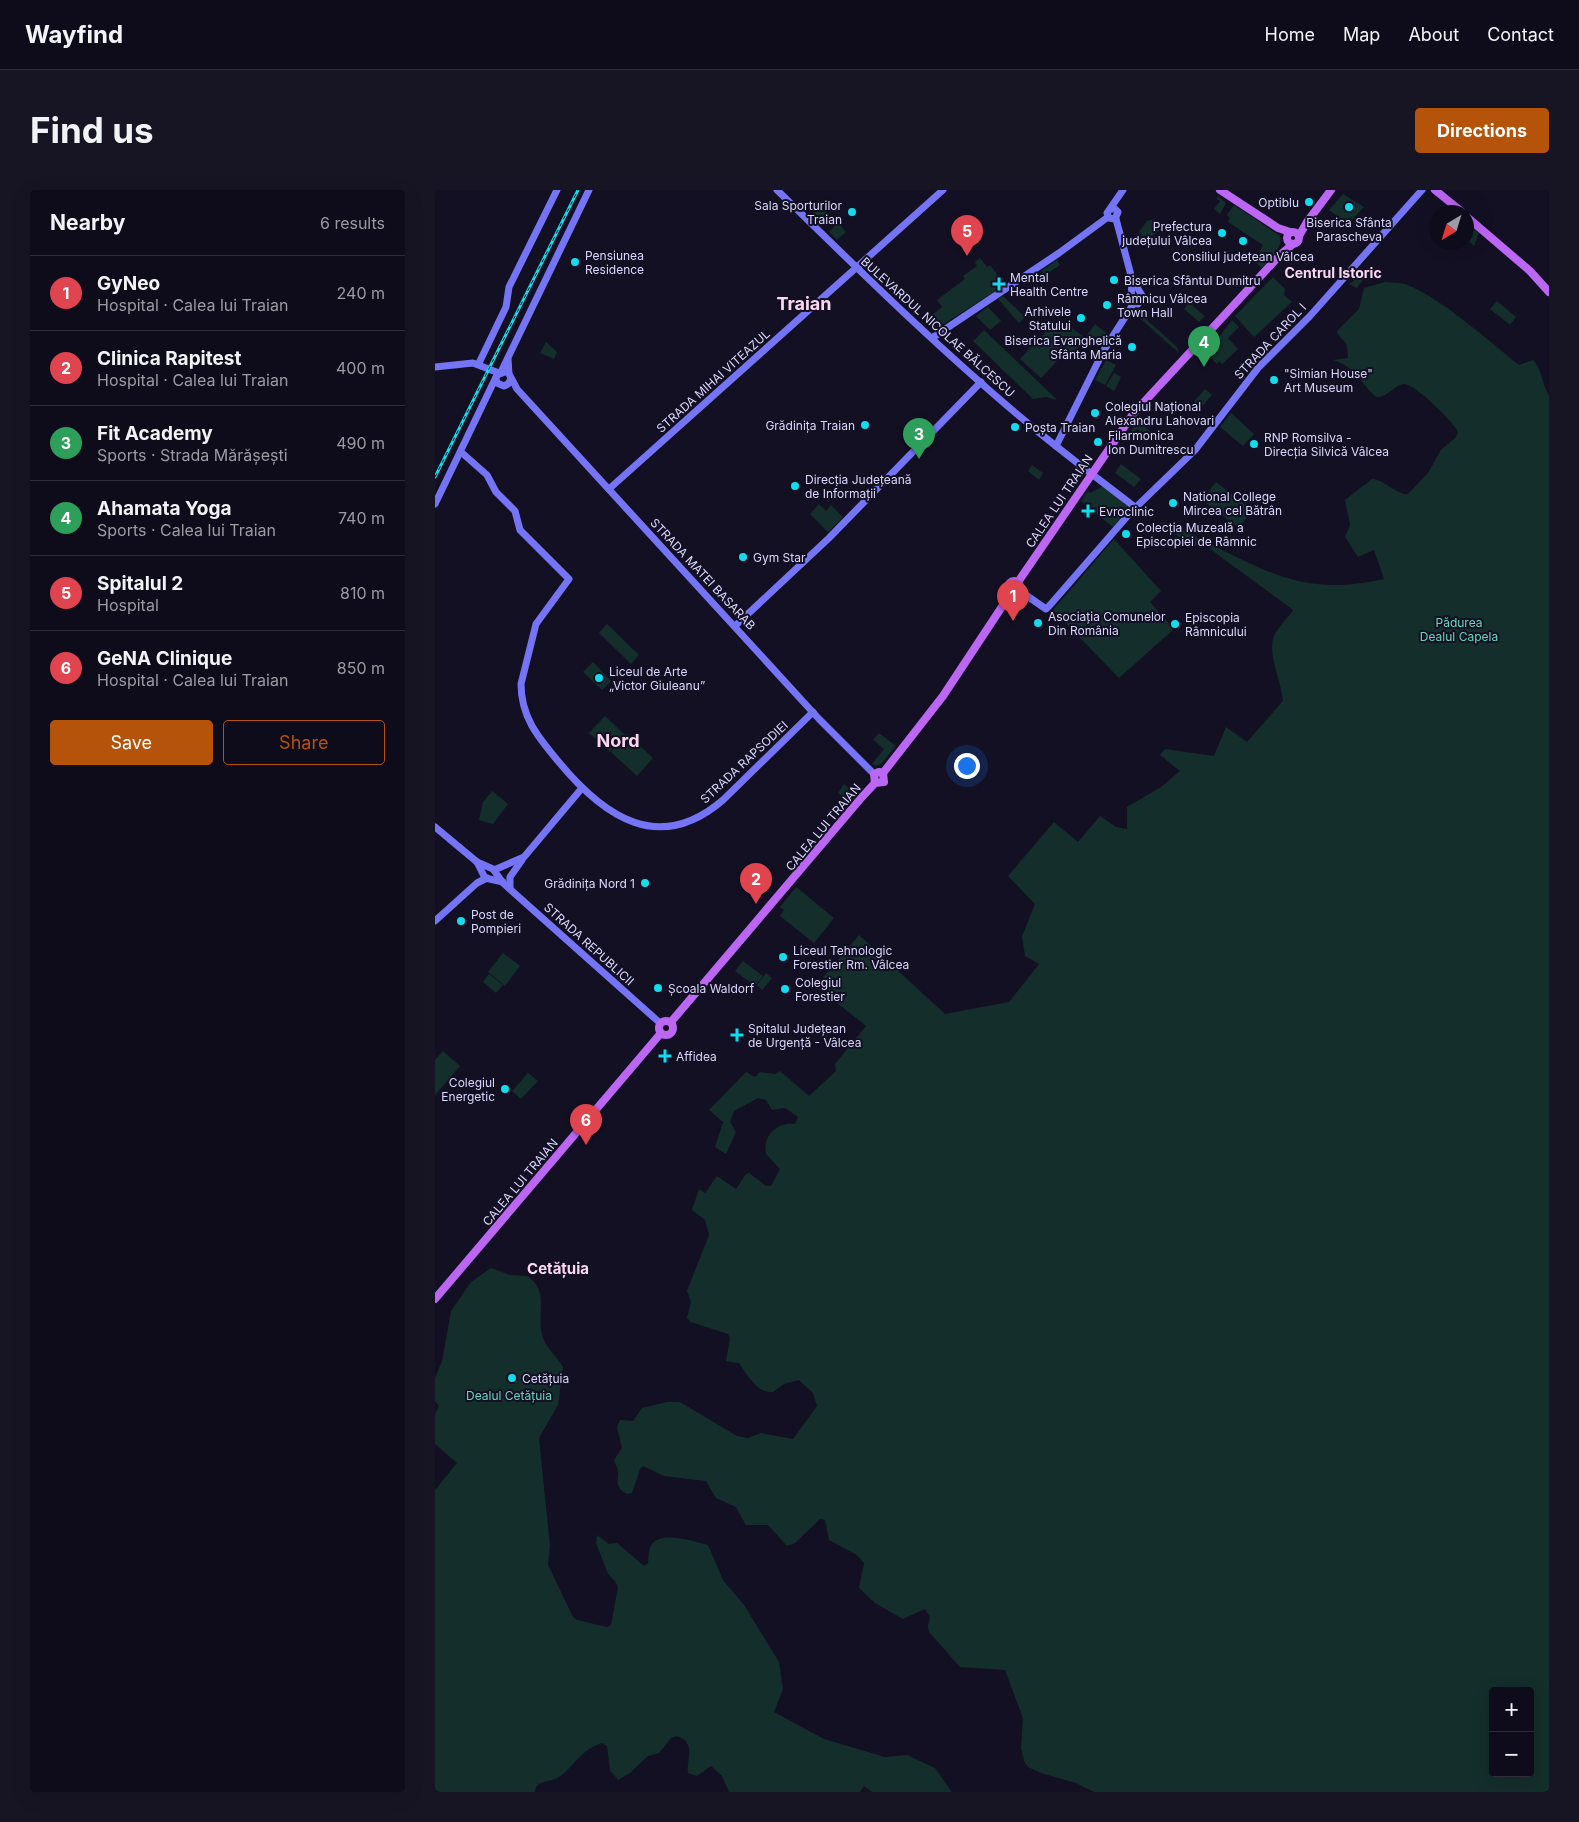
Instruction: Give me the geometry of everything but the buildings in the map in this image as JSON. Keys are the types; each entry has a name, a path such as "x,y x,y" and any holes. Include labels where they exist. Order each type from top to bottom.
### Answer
{"main road":[{"path":"1220,190 1291,237"},
{"name":"CALEA LUI TRAIAN","path":"435,1299 661,1033 670,1033 673,1027 671,1022 875,778 884,782 883,773 937,704 1005,603 1011,592 1009,589 1010,583 1018,582 1091,473 1147,399 1280,254 1291,237 1307,222 1331,190"},
{"path":"1430,190 1438,192 1454,205"},
{"path":"1474,222 1530,271 1549,292"},
{"path":"1011,592 1020,591 1018,582"},
{"path":"661,1033 660,1023 664,1020 671,1022"}],"street":[{"path":"479,364 506,307 509,287 557,190"},
{"path":"435,504 488,396 497,373 507,359 589,190"},
{"name":"BULEVARDUL NICOLAE BĂLCESCU","path":"777,190 856,268 981,382 1056,446 1135,507"},
{"name":"STRADA MIHAI VITEAZUL","path":"609,489 943,190"},
{"name":"STRADA CAROL I","path":"1029,597 1046,609 1135,507 1195,450 1258,368 1314,311 1422,190"},
{"path":"1105,219 1107,213 1113,209 1121,193"},
{"path":"1113,209 1118,215 1115,219 1133,279 1142,295 1142,300 1139,304 1133,300"},
{"path":"932,338 1105,219 1115,219"},
{"path":"1056,446 1104,350 1133,300 1133,279"},
{"path":"488,396 504,386 510,377 507,359"},
{"path":"435,367 479,364 510,377"},
{"path":"497,373 497,383 517,388"},
{"name":"STRADA MATEI BASARAB","path":"510,377 517,388 875,778"},
{"path":"735,626 829,538 981,382"},
{"name":"STRADA RAPSODIEI","path":"461,452 491,480 496,492 517,515 520,530 569,579 536,624 521,684 521,694 524,712 531,726 582,788 605,807 631,822 658,828 689,823 711,810 723,800 813,712"},
{"path":"1020,591 1029,597"},
{"path":"1005,603 1013,598 1029,597"},
{"path":"510,888 512,873 582,788"},
{"name":"STRADA REPUBLICII","path":"435,827 488,873 510,888 660,1023"},
{"path":"435,921 488,873 524,857"}],"green space":[{"path":"1343,194 1364,207 1348,224 1329,210"},
{"path":"1218,196 1226,203 1220,214 1214,209 1220,201 1217,199"},
{"path":"1234,205 1280,236 1278,249 1262,268 1255,261 1263,245 1228,222 1230,218 1227,215"},
{"path":"820,206 829,215 820,223 811,215"},
{"path":"1153,219 1160,230 1145,241 1139,232 1147,221"},
{"path":"838,223 846,232 837,240 829,232"},
{"path":"1474,229 1479,233 1474,246"},
{"path":"980,258 987,267 990,265 1005,285 939,327 929,318 942,307 937,300 965,279 963,276 977,266 975,262"},
{"path":"1057,260 1060,265 1045,275 1041,271"},
{"path":"1357,273 1364,278 1357,288 1349,284 1354,281"},
{"path":"1273,277 1285,289 1284,295 1292,302 1254,337 1235,316"},
{"name":"Pădurea Dealul Capela","path":"1385,282 1405,284 1433,298 1464,320 1519,365 1533,360 1538,367 1549,396 1549,1792 1094,1792 1076,1783 1041,1773 1028,1767 1024,1761 1021,1748 1023,1718 1005,1670 960,1667 929,1632 930,1617 925,1609 903,1619 875,1603 859,1588 864,1563 857,1555 829,1540 825,1520 820,1519 795,1543 787,1546 768,1525 746,1525 736,1507 716,1498 706,1481 664,1476 643,1466 640,1469 632,1493 627,1494 618,1485 618,1470 614,1460 622,1448 617,1427 620,1420 633,1421 642,1408 667,1402 680,1402 737,1436 748,1438 761,1433 793,1439 817,1406 813,1393 799,1380 784,1384 773,1392 767,1392 757,1387 739,1363 726,1361 730,1338 728,1334 691,1322 687,1318 691,1302 687,1291 709,1235 705,1220 692,1210 699,1189 705,1193 717,1176 736,1189 746,1174 749,1173 766,1186 771,1186 780,1169 766,1154 766,1141 772,1131 782,1125 795,1124 798,1117 785,1108 772,1110 766,1100 758,1098 734,1111 730,1122 736,1132 726,1154 715,1147 723,1122 709,1110 746,1072 755,1077 760,1072 775,1074 780,1071 809,1096 836,1071 835,1064 866,1026 816,986 859,935 945,1014 1009,1002 1039,964 1025,956 1022,936 1035,904 1008,876 1054,822 1078,842 1100,816 1116,827 1127,829 1127,807 1161,787 1180,771 1160,755 1165,749 1214,756 1226,727 1247,742 1283,701 1272,647 1274,635 1293,610 1206,546 1196,546 1162,527 1161,522 1178,527 1271,573 1291,579 1333,585 1357,584 1384,579 1374,550 1358,557 1345,537 1350,525 1345,500 1372,479 1382,482 1399,492 1408,494 1428,473 1441,450 1456,437 1458,432 1433,404 1409,385 1400,385 1383,396 1376,397 1352,371 1333,360 1348,358 1347,345 1337,333 1359,309 1364,288"},
{"path":"1003,296 1025,317 1019,323 998,299"},
{"path":"1497,301 1516,317 1510,325 1490,309"},
{"path":"1189,303 1205,316 1199,322 1184,309"},
{"path":"988,307 1001,321 990,330 976,316"},
{"path":"1136,310 1177,347 1179,353 1133,312"},
{"path":"1060,319 1085,338 1070,359 1059,349 1052,356 1057,361 1041,378 1020,359"},
{"path":"1232,320 1239,327 1228,338 1238,349 1222,364 1219,361 1217,364 1207,354 1205,348 1208,344 1214,346"},
{"path":"1095,324 1109,335 1102,346 1087,335"},
{"path":"984,330 1057,400 1046,397 1033,399 973,341"},
{"path":"546,342 557,352 554,359 540,353"},
{"path":"1106,360 1116,365 1105,385 1095,380"},
{"path":"1114,373 1121,377 1114,391 1106,386"},
{"path":"1205,389 1212,395 1197,412 1190,406"},
{"path":"1231,413 1254,434 1243,446 1220,427"},
{"path":"1139,422 1154,434 1152,440 1137,429 1134,432 1130,431"},
{"path":"1121,464 1141,479 1134,487 1115,473"},
{"path":"1032,465 1043,473 1039,480 1028,471"},
{"path":"1216,482 1252,510 1239,528 1206,503 1204,497"},
{"path":"1104,486 1130,507 1113,527 1081,501 1088,491 1090,493"},
{"path":"819,504 826,511 831,505 843,517 828,532 810,514"},
{"path":"1114,539 1161,591 1150,602 1174,629 1119,678 1053,610"},
{"path":"607,624 639,655 631,664 599,633"},
{"path":"593,662 611,681 602,690 583,672"},
{"path":"605,716 625,735 610,752 589,733"},
{"path":"879,733 896,746 881,764 876,766 872,764 884,749 873,740"},
{"path":"627,734 653,758 637,776 611,752"},
{"path":"844,784 858,795 851,804 838,793"},
{"path":"492,791 508,804 493,824 479,820 483,802"},
{"path":"796,887 834,918 814,943 780,916 784,910 780,907"},
{"path":"503,953 520,966 505,986 488,972"},
{"path":"743,961 763,976 755,986 735,971"},
{"path":"766,973 772,978 762,990 757,985"},
{"path":"489,974 503,985 496,993 483,982"},
{"path":"443,1051 460,1066 435,1095 435,1060"},
{"path":"528,1073 538,1081 521,1099 512,1091"},
{"name":"Dealul Cetățuia","path":"491,1268 510,1275 527,1276 534,1282 541,1297 541,1330 543,1338 563,1367 558,1405 539,1438 550,1546 548,1565 573,1617 577,1620 607,1627 611,1625 618,1587 608,1574 596,1543 597,1535 609,1544 617,1543 644,1566 648,1563 651,1545 664,1538 680,1538 708,1545 723,1580 744,1605 779,1662 783,1689 774,1712 824,1739 885,1757 907,1755 935,1768 952,1792 872,1792 864,1786 860,1792 729,1792 722,1776 711,1766 697,1776 688,1773 689,1747 683,1739 677,1736 671,1738 659,1753 648,1756 630,1773 618,1780 610,1770 607,1746 602,1743 588,1750 559,1777 538,1785 535,1792 435,1792 435,1490 457,1463 435,1444 435,1414 439,1406 435,1401 435,1378 442,1361 451,1311 471,1282"}],"railway":[{"path":"435,477 578,190"}],"place":[{"name":"Optiblu","path":"1309,202"},
{"name":"Biserica Sfânta Parascheva","path":"1349,207"},
{"name":"Sala Sporturilor Traian","path":"852,212"},
{"name":"Prefectura județului Vâlcea","path":"1222,233"},
{"name":"Consiliul județean Vâlcea","path":"1243,241"},
{"name":"Spitalul 2","path":"967,256"},
{"name":"Pensiunea Residence","path":"575,262"},
{"name":"Biserica Sfântul Dumitru","path":"1114,280"},
{"name":"Mental Health Centre","path":"999,284"},
{"name":"Râmnicu Vâlcea Town Hall","path":"1107,305"},
{"name":"Arhivele Statului","path":"1081,318"},
{"name":"Biserica Evanghelică Sfânta Maria","path":"1132,347"},
{"name":"Ahamata Yoga","path":"1204,367"},
{"name":"\"Simian House\" Art Museum","path":"1274,380"},
{"name":"Colegiul Național Alexandru Lahovari","path":"1095,413"},
{"name":"Grădinița Traian","path":"865,425"},
{"name":"Poșta Traian","path":"1015,427"},
{"name":"Filarmonica Ion Dumitrescu","path":"1098,442"},
{"name":"RNP Romsilva - Direcția Silvică Vâlcea","path":"1254,444"},
{"name":"Fit Academy","path":"919,459"},
{"name":"Direcția Județeană de Informații","path":"795,486"},
{"name":"National College Mircea cel Bătrân","path":"1173,503"},
{"name":"Evroclinic","path":"1088,511"},
{"name":"Colecția Muzeală a Episcopiei de Râmnic","path":"1126,534"},
{"name":"Gym Star","path":"743,557"},
{"name":"GyNeo","path":"1013,621"},
{"name":"Asociația Comunelor Din România","path":"1038,623"},
{"name":"Episcopia Râmnicului","path":"1175,624"},
{"name":"Liceul de Arte „Victor Giuleanu”","path":"599,678"},
{"name":"Grădinița Nord 1","path":"645,883"},
{"name":"Clinica Rapitest","path":"756,904"},
{"name":"Post de Pompieri","path":"461,921"},
{"name":"Liceul Tehnologic Forestier Rm. Vâlcea","path":"783,957"},
{"name":"Școala Waldorf","path":"658,988"},
{"name":"Colegiul Forestier","path":"785,989"},
{"name":"Spitalul Județean de Urgență - Vâlcea","path":"737,1035"},
{"name":"Affidea","path":"665,1056"},
{"name":"Colegiul Energetic","path":"505,1089"},
{"name":"GeNA Clinique","path":"586,1145"},
{"name":"Cetățuia","path":"512,1378"}],"district":[{"name":"Centrul Istoric","path":"1333,272"},
{"name":"Traian","path":"804,303"},
{"name":"Nord","path":"618,740"},
{"name":"Cetățuia","path":"558,1268"}]}
